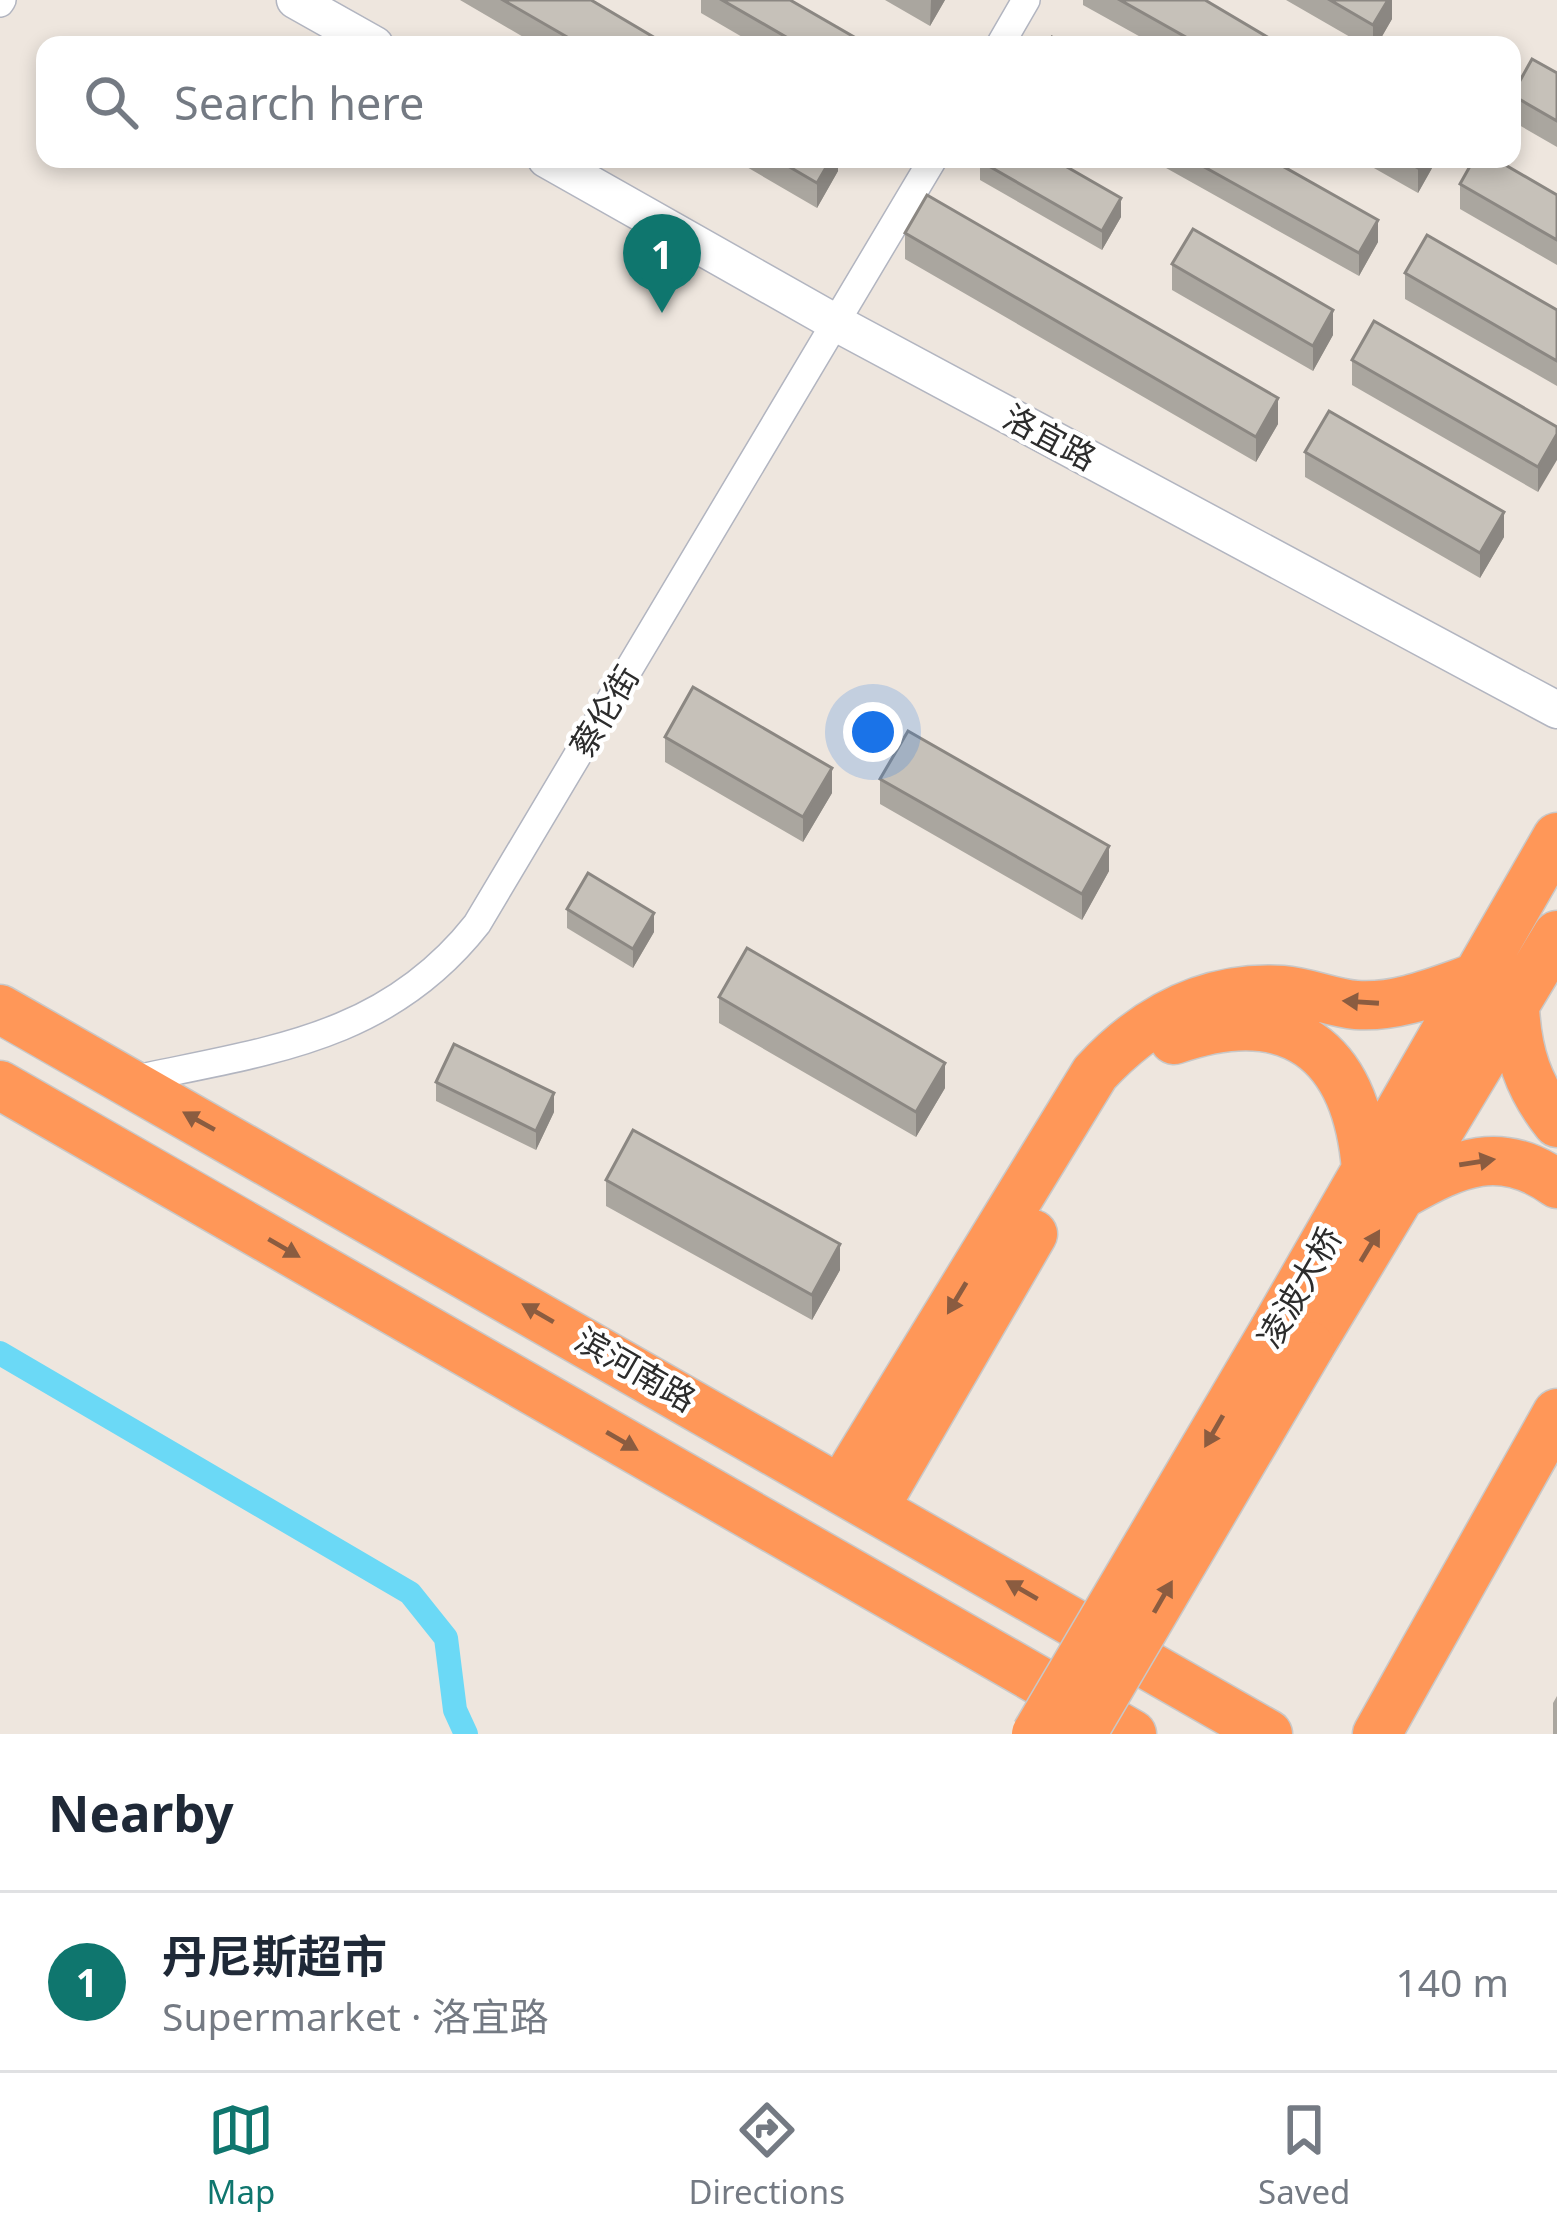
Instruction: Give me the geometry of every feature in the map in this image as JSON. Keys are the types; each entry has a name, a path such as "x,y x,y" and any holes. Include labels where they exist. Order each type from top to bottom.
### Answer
{"highway":[{"name":"凌波大桥","path":"1383,1183 1474,978 1557,838"},
{"name":"凌波大桥","path":"1036,1734 1292,1338 1383,1183 1515,1007 1557,934"},
{"path":"859,1496 1095,1072 1145,1025 1230,991 1286,990 1355,1005 1382,1004 1474,978"},
{"path":"1515,1007 1516,1044 1557,1123"},
{"name":"滨河南路","path":"0,1009 859,1496 1268,1734"},
{"path":"859,1496 1121,1084 1165,1043 1211,1027 1253,1023 1297,1033 1327,1057 1350,1095 1383,1183 1486,1157 1525,1165 1557,1184"},
{"path":"71,1049 45,1051 24,1066 26,1084 20,1097 1132,1734"},
{"name":"凌波大桥","path":"1082,1734 1292,1338"},
{"path":"1377,1734 1557,1413"},
{"path":"1408,1734 1557,1469"}],"street":[{"path":"264,0 328,36"},
{"path":"295,0 359,36"},
{"path":"1005,36 1026,0"},
{"name":"洛宜路","path":"563,168 1557,691"},
{"name":"洛宜路","path":"592,168 840,316 1557,710"},
{"name":"蔡伦街","path":"127,1081 301,1042 388,1007 443,967 477,924 928,168"}],"building":[{"path":"503,0 591,0 652,36 565,36"},
{"path":"722,0 790,0 852,36 784,36"},
{"path":"1120,0 1205,0 1266,36 1184,36"},
{"path":"1330,0 1388,0 1373,25"},
{"path":"1532,59 1557,73 1557,121 1521,100 1521,79"},
{"path":"791,168 826,168 817,183"},
{"path":"992,168 1069,168 1121,198 1102,231"},
{"path":"1206,168 1286,168 1378,220 1359,253"},
{"path":"1469,168 1510,168 1557,195 1557,240 1460,184"},
{"path":"927,195 1278,398 1256,437 905,233"},
{"path":"1193,229 1333,310 1313,346 1172,264"},
{"path":"1427,235 1557,310 1557,361 1405,273"},
{"path":"1374,321 1557,427 1538,467 1352,360"},
{"path":"1329,411 1504,512 1480,553 1305,452"},
{"path":"693,687 832,768 803,817 665,737"},
{"path":"908,731 1109,846 1082,894 880,779"},
{"path":"588,873 654,913 633,949 567,909"},
{"path":"747,948 945,1063 916,1112 719,997"},
{"path":"454,1044 554,1093 536,1131 436,1082"},
{"path":"633,1130 840,1244 812,1295 606,1180"}],"waterway":[{"path":"0,1353 410,1593 446,1638 455,1710 466,1734"}],"place":[{"name":"丹尼斯超市","path":"662,313"}]}
